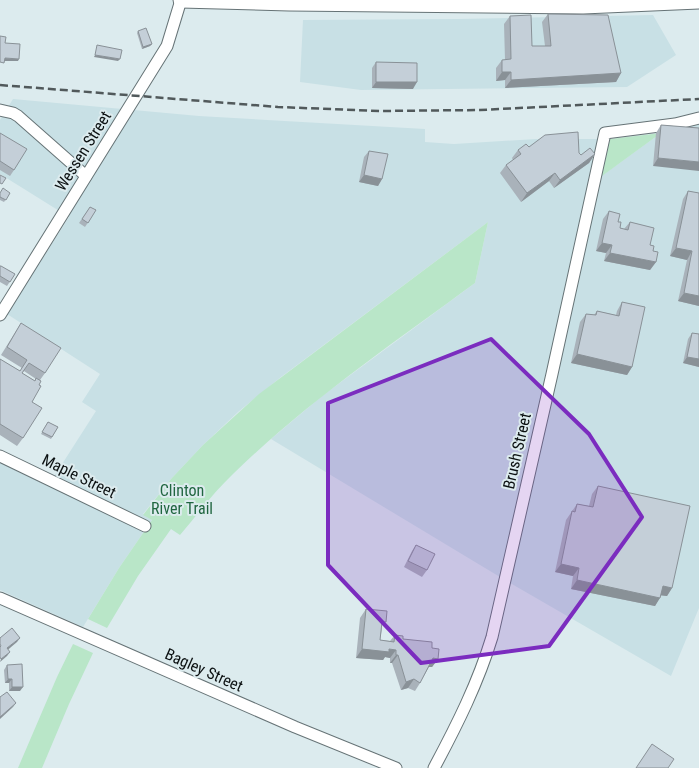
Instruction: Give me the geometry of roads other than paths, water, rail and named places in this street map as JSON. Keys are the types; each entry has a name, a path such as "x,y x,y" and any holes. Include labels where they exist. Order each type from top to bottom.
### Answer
{"main road":[{"path":"181,0 584,6 699,1"},
{"path":"486,5 512,0"}],"street":[{"name":"Wessen Street","path":"0,315 167,46 181,0"},
{"path":"0,110 18,116 86,176"},
{"name":"Brush Street","path":"434,768 475,686 494,628 605,133 675,124 699,118"},
{"name":"Maple Street","path":"0,456 145,526"},
{"name":"Bagley Street","path":"0,598 295,727 396,768"}],"railway":[{"path":"0,85 278,107 380,111 480,110 699,99"}],"park label":[{"name":"Clinton River Trail","path":"182,499"}]}
